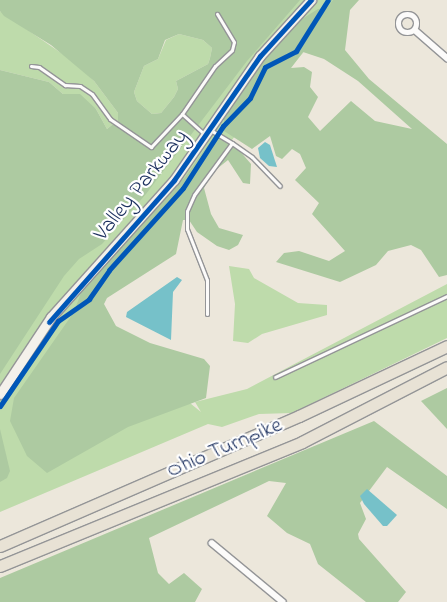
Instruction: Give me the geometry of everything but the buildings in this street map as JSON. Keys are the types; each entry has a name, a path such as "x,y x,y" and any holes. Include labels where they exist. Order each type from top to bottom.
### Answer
{"highway":[{"name":"Ohio Turnpike","path":"0,546 299,416 447,346"},
{"name":"Ohio Turnpike","path":"0,566 302,442 447,367"}],"street":[{"name":"Valley Parkway","path":"0,394 51,318 174,180 260,56 311,0"},
{"path":"415,30 447,58"},
{"path":"212,543 284,602"}],"lane":[{"path":"31,66 39,67 65,85 80,86 92,94 110,119 151,146 182,114 215,66 232,50 234,42 217,14"},
{"path":"182,114 207,132 232,143 252,157 280,186"},
{"path":"207,314 207,280 187,229 187,211 194,195 232,143"},
{"path":"276,376 447,296"}],"green space":[{"path":"0,0 300,0 247,61 146,194 102,244 79,259 64,276 0,374 0,70 49,82 63,94 80,94 96,109 107,129 118,120 118,113 94,81 51,45 4,16 0,11","holes":["179,34 203,40 212,48 208,64 176,81 178,89 174,97 161,113 152,114 137,101 134,92 144,66 158,59 165,40"]},
{"path":"279,0 346,0 86,319 201,412 195,402 247,389 447,284 447,338 292,413 259,414 222,427 208,424 0,512 0,134 102,217"},
{"path":"333,0 359,0 350,10 345,50 369,79 447,144 447,275 439,277 421,250 411,245 388,251 376,265 340,282 276,262 284,253 299,251 329,261 345,251 312,214 319,203 295,180 306,168 300,154 292,149 282,159 276,156 270,136 252,149 224,131 224,117 263,58 302,19 318,9 327,8","holes":["303,52 324,59 358,81 412,129 375,121 351,101 320,131 308,117 318,97 310,87 312,72 304,67 291,68"]},
{"path":"0,11 77,64 94,81 118,113 118,120 107,129 96,109 63,94 49,82 0,70"},
{"path":"179,34 203,40 212,48 208,64 176,81 178,89 174,97 161,113 152,114 137,101 134,92 144,66 158,59 166,40"},
{"path":"215,135 239,150 251,164 250,184 243,183 228,160 213,172 204,188 211,214 219,228 243,235 238,245 229,250 217,246 197,232 189,220 183,220 176,254 107,298 104,304 116,326 150,343 204,359 210,366 206,398 128,427 47,473 27,456 10,421 14,398 74,312 82,290 185,177"},
{"path":"229,266 249,269 254,278 298,303 327,305 327,315 262,334 248,343 233,341 235,304"},
{"path":"447,388 447,429 421,401"},
{"path":"374,421 447,476 447,509 387,467 360,503 366,519 358,534 359,539 406,592 398,602 366,602 318,564 310,544 287,533 267,516 286,483 269,481 149,538 158,573 169,584 184,573 202,589 195,602 0,602 0,578"},
{"path":"0,429 10,471 7,478 0,482"}],"water":[{"path":"265,142 270,145 277,167 269,166 260,158 258,148"},
{"path":"177,277 182,280 173,292 171,340 126,317 127,312"},
{"path":"367,489 397,515 387,526 383,526 364,504 360,496"}],"cycle path":[{"path":"49,322 174,180 260,56 311,0"},
{"path":"0,406 58,321 89,299 109,270 183,188 223,126 250,98 265,67 296,51 328,0"}]}
